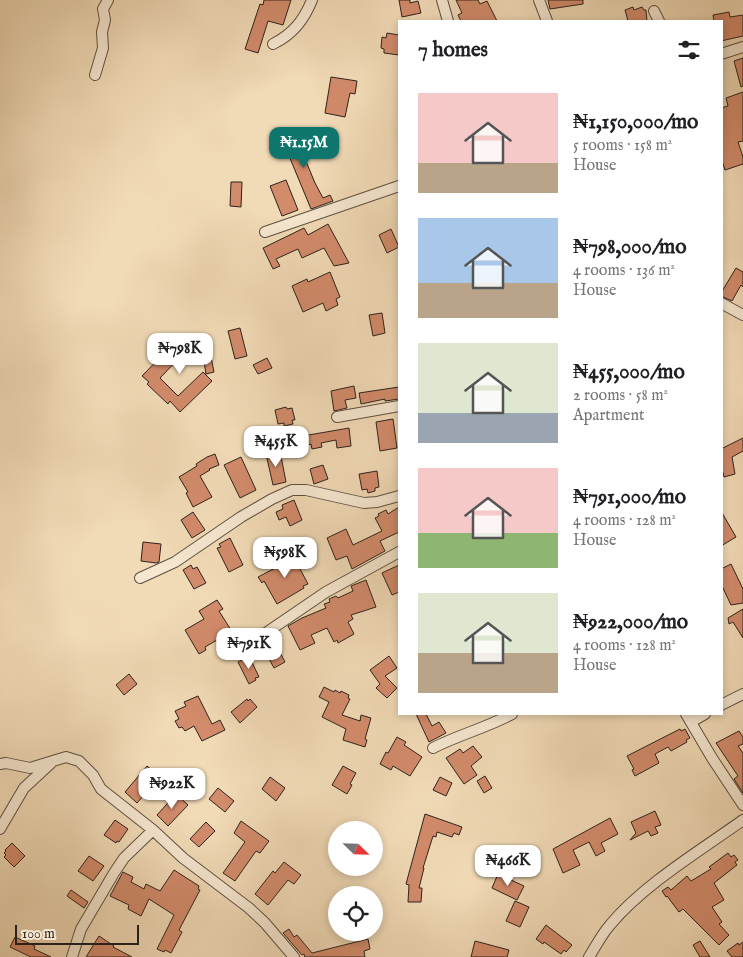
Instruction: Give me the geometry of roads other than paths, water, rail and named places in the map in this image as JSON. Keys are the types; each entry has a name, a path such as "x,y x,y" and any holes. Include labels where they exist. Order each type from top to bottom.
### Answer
{"street":[{"path":"95,75 103,48 102,32 105,20 102,10 108,0"},
{"path":"273,44 292,32 304,17 312,0"},
{"path":"442,0 448,20"},
{"path":"539,0 547,20"},
{"path":"654,11 658,20"},
{"path":"723,53 743,47"},
{"path":"265,232 398,186"},
{"path":"723,304 743,315"},
{"path":"337,418 398,406"},
{"path":"140,578 175,562 241,517 292,490 306,490 364,503 377,502 398,496"},
{"path":"248,646 326,592 398,553"},
{"path":"723,704 743,694"},
{"path":"433,748 450,739 481,729 510,715"},
{"path":"701,715 688,718 743,805"},
{"path":"0,764 6,763 30,768 66,757 79,761 93,775 101,790 153,830 183,858 249,908 265,923 294,957"},
{"path":"0,829 24,788 52,761"},
{"path":"590,957 610,926 629,904 672,870 743,820"},
{"path":"72,957 81,929 114,873 124,858 153,830"}]}
